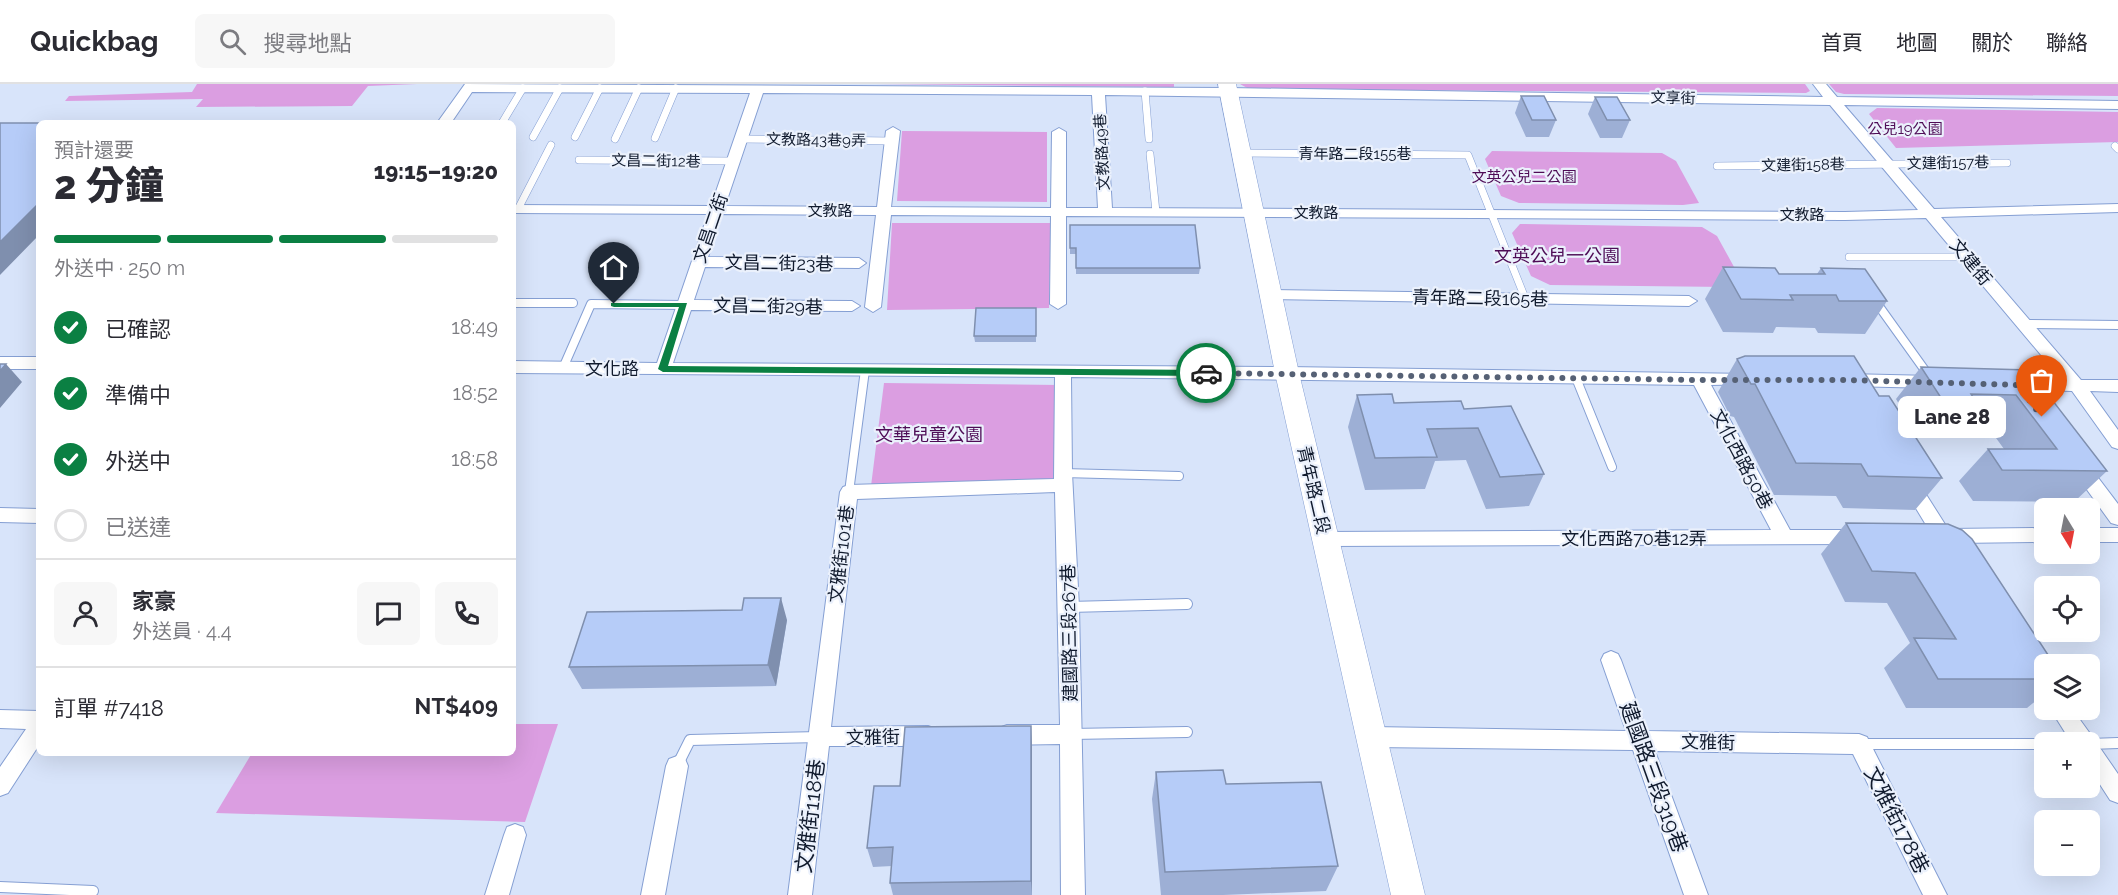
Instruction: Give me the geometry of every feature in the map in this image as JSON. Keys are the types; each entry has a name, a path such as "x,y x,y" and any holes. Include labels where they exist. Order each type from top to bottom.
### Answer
{"street":[{"name":"文建街","path":"1819,84 2076,385 2118,443"},
{"name":"文享街","path":"469,86 1098,91 1228,88 2118,105"},
{"path":"446,120 469,86"},
{"name":"文昌二街","path":"663,369 758,88"},
{"name":"青年路二段","path":"1228,88 1287,373 1408,895"},
{"name":"文教路49巷","path":"1098,91 1105,212"},
{"path":"1058,304 1059,132"},
{"path":"873,307 892,136"},
{"name":"文教路","path":"516,209 1845,216 2118,208"},
{"name":"文昌二街23巷","path":"699,262 859,263"},
{"name":"青年路二段165巷","path":"1271,295 1689,300"},
{"name":"文昌二街29巷","path":"684,304 852,306"},
{"path":"0,363 36,363"},
{"name":"文化路","path":"516,367 1287,373 1768,380"},
{"name":"建國路三段267巷","path":"1063,372 1073,895"},
{"name":"文化西路50巷","path":"1700,380 1785,538"},
{"path":"1859,399 1842,380 1939,382"},
{"path":"1997,384 2118,386"},
{"path":"2018,385 2032,403"},
{"path":"2067,450 2118,518"},
{"path":"1900,467 1955,554"},
{"path":"849,492 1064,479"},
{"name":"文雅街101巷","path":"820,738 849,492"},
{"path":"0,515 36,516"},
{"path":"2100,535 2118,535"},
{"path":"1919,536 2034,536"},
{"name":"文化西路70巷12弄","path":"1326,539 1875,537"},
{"name":"建國路三段319巷","path":"1611,660 1696,895"},
{"path":"0,719 36,720"},
{"path":"0,786 36,732"},
{"path":"987,735 1071,734"},
{"name":"文雅街","path":"820,738 951,736"},
{"name":"文雅街","path":"1372,737 1859,744"},
{"name":"文雅街118巷","path":"800,895 820,738"},
{"name":"文雅街178巷","path":"1859,744 1935,895"},
{"path":"653,895 677,766"},
{"path":"2100,767 2118,793"},
{"path":"497,895 515,836"}],"lane":[{"path":"504,120 523,88"},
{"path":"533,137 560,88"},
{"path":"575,137 600,88"},
{"path":"615,139 639,88"},
{"path":"655,138 676,88"},
{"path":"1145,91 1149,139"},
{"name":"文教路43巷9弄","path":"741,139 892,136"},
{"path":"516,209 551,145"},
{"name":"青年路二段155巷","path":"1242,153 1468,155 1491,214"},
{"path":"1150,154 1156,212"},
{"name":"文昌二街12巷","path":"579,160 733,161"},
{"name":"文建街157巷","path":"1888,164 2007,163"},
{"name":"文建街158巷","path":"1717,166 1888,164"},
{"path":"1491,214 1525,298"},
{"path":"1849,257 1967,257"},
{"path":"1869,292 1939,382"},
{"path":"516,303 573,303"},
{"path":"563,368 591,304 684,304"},
{"path":"2024,324 2118,325"},
{"name":"文雅街101巷","path":"849,492 865,370"},
{"path":"1576,378 1612,466"},
{"path":"1064,479 1179,476"},
{"path":"1069,607 1187,604"},
{"path":"1071,734 1187,732"},
{"path":"677,766 690,740 820,738"},
{"path":"2100,744 2118,743"},
{"name":"文雅街","path":"1859,744 2034,744"},
{"path":"0,887 93,891"}],"green space":[{"path":"197,84 417,84 368,86 352,106 196,107 203,99 65,101 69,96 192,92"},
{"path":"875,84 1174,84 1174,87"},
{"path":"1240,84 1805,84 1810,91 1806,93 1249,89"},
{"path":"1829,84 2118,84 2118,96 1844,94 1836,92"},
{"name":"公兒19公園","path":"1877,108 2118,112 2118,142 1896,148 1869,114"},
{"path":"902,131 1047,132 1047,202 897,201"},
{"name":"文英公兒二公園","path":"1492,151 1662,153 1676,161 1699,203 1683,205 1519,203 1501,196 1485,159"},
{"path":"892,223 1051,223 1049,308 887,310"},
{"name":"文英公兒一公園","path":"1520,224 1702,227 1717,236 1744,285 1727,287 1550,285 1531,276 1512,233"},
{"name":"文華兒童公園","path":"884,383 1059,385 1060,480 871,486"},
{"path":"516,724 558,724 525,822 216,813 250,756 516,756"}],"building":[{"path":"1521,96 1544,96 1556,120 1532,120"},
{"path":"1595,97 1617,97 1630,120 1607,120"},
{"path":"0,123 36,123 36,206 0,242"},
{"path":"1070,225 1195,225 1200,268 1076,268 1076,248 1070,248"},
{"path":"1723,267 1775,268 1779,274 1825,274 1821,268 1865,269 1887,301 1839,301 1836,295 1790,295 1793,300 1741,299"},
{"path":"976,308 1036,308 1036,336 974,336"},
{"path":"1745,356 1854,356 1879,396 1889,396 1942,478 1868,476 1861,464 1796,463 1755,384 1751,384 1737,359"},
{"path":"1921,367 2029,370 2107,471 2002,470 1988,449 2057,449 2016,395 1971,394 1978,405 1945,404"},
{"path":"1392,394 1394,403 1461,401 1464,409 1511,406 1544,474 1500,477 1478,428 1427,429 1437,457 1375,458 1357,395"},
{"path":"1846,523 1948,524 1962,530 1972,539 2034,634 2034,642 2040,642 2047,654 2034,654 2034,679 1938,679 1914,638 1956,639 1915,573 1872,571"},
{"path":"744,598 781,598 768,665 569,667 587,612 742,610"},
{"path":"1031,726 1031,881 890,883 893,847 867,848 874,786 900,786 905,727"},
{"path":"1223,770 1226,784 1321,782 1338,866 1165,872 1156,772"}],"way so far":[{"path":"1206,373 1847,380 2018,385 2042,417"}],"place":[{"name":"Lane 28","path":"2042,417"}],"route":[{"path":"614,304 684,304 663,369 1206,373"}]}
